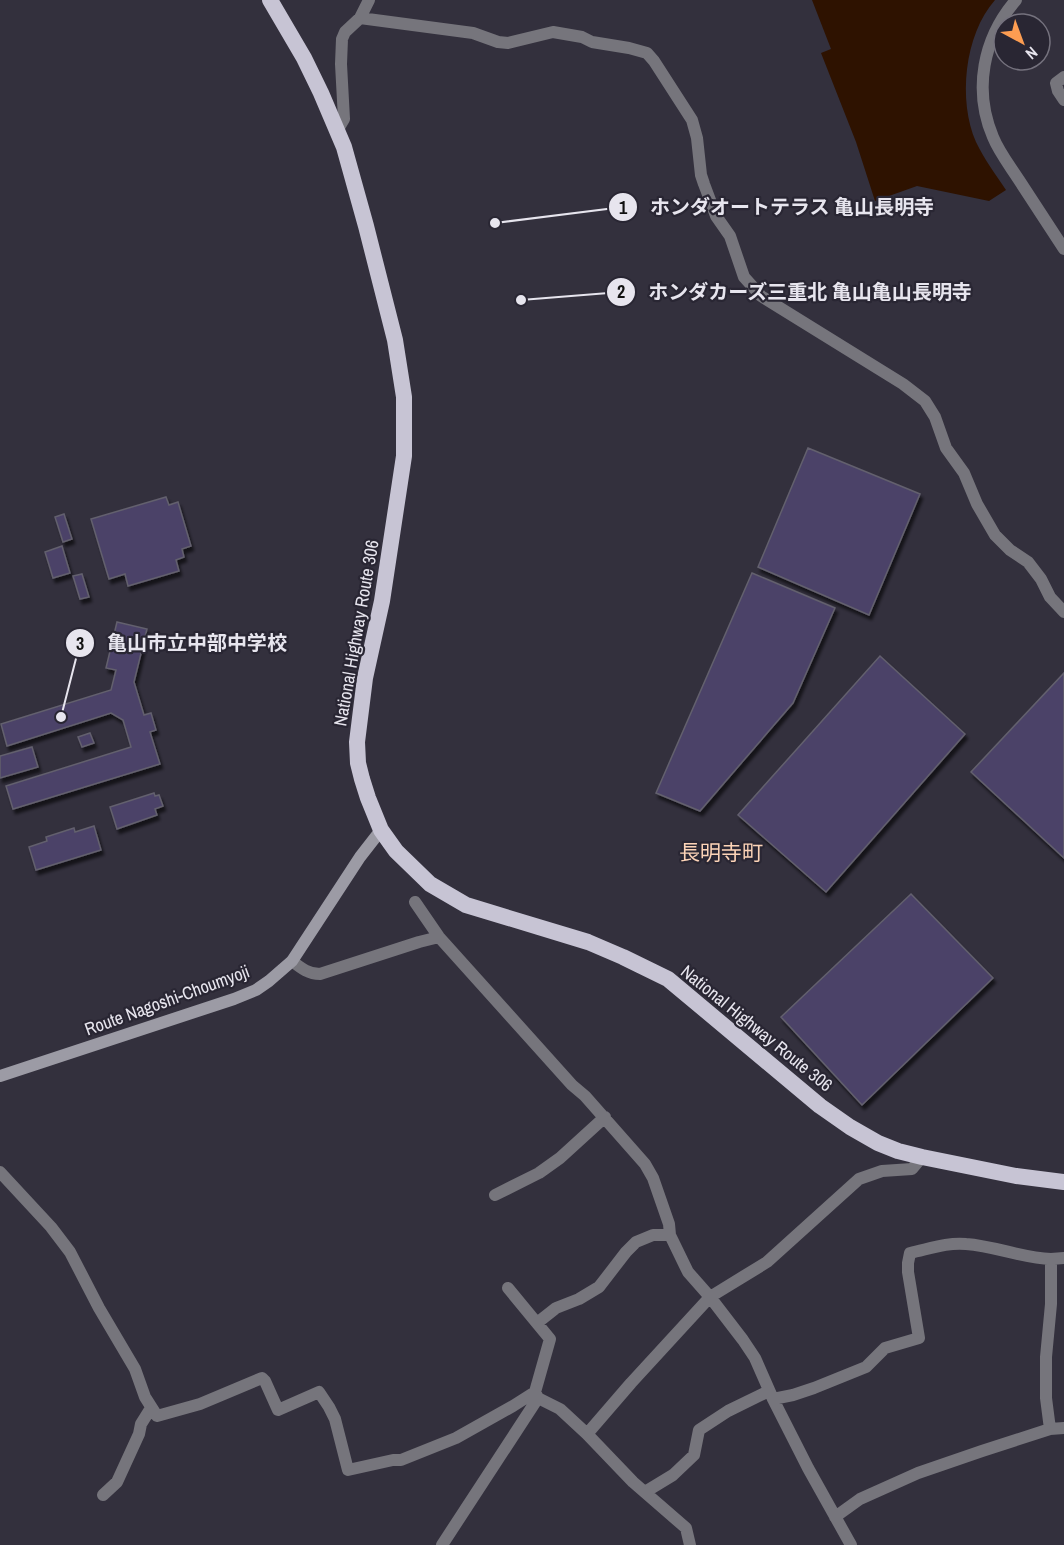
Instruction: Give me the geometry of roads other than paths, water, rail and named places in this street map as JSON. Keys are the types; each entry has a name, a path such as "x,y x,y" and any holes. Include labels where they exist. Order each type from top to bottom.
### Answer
{"highway":[{"name":"National Highway Route 306","path":"270,0 304,58 344,147 395,340 404,397 404,456 382,601 365,678 357,742 358,763 362,779 381,830 396,851 430,884 466,905 588,942 668,979 820,1106 878,1143 922,1157 1016,1176 1064,1182"}],"main road":[{"name":"Route Nagoshi-Choumyoji","path":"0,1076 234,999 269,981 292,961 360,856 381,830"}],"street":[{"path":"337,130 344,119 342,39 345,32 360,18 369,0"},
{"path":"1016,0 1001,19 990,42 982,77 984,110 998,149 1064,249"},
{"path":"360,18 473,33 508,43 553,32 647,53 692,120 697,138 701,175 716,216 730,236 744,277 761,296 903,384 925,401 936,417 946,448 968,479 976,504 995,535 1010,550 1028,562 1041,579 1050,597 1064,612"},
{"path":"1064,77 1056,83 1064,100"},
{"path":"415,902 439,937 645,1164 653,1178 669,1224 670,1235 688,1272 710,1297 755,1358 808,1468 852,1545"},
{"path":"292,961 303,970 312,974 320,974 439,937"},
{"path":"495,1195 539,1173 553,1163 604,1117"},
{"path":"587,1434 710,1297 766,1262 859,1179 882,1171 912,1169 922,1157"},
{"path":"0,1172 51,1227 70,1252 99,1308 135,1369 145,1397 157,1416 200,1404 262,1378 266,1381 278,1410 319,1392 335,1419 348,1470 401,1460 456,1438 536,1395"},
{"path":"537,1323 556,1308 600,1287 636,1242 653,1235 670,1235"},
{"path":"645,1492 673,1475 694,1455 699,1430 728,1411 771,1395 793,1395 814,1388 866,1366 885,1348 919,1338 908,1263 910,1253 965,1243 1022,1256 1064,1258"},
{"path":"1050,1429 1046,1398 1046,1357 1051,1304 1051,1259"},
{"path":"442,1545 536,1395 550,1339 508,1288"},
{"path":"536,1395 560,1409 633,1482 686,1528 690,1545"},
{"path":"103,1495 117,1482 139,1434 141,1424 151,1408"},
{"path":"835,1517 860,1499 918,1473 1050,1429 1064,1428"}],"place":[{"name":"ホンダオートテラス 亀山長明寺","path":"495,223"},
{"name":"ホンダカーズ三重北 亀山亀山長明寺","path":"521,300"},
{"name":"亀山市立中部中学校","path":"61,717"}],"district":[{"name":"長明寺町","path":"721,852"}]}
